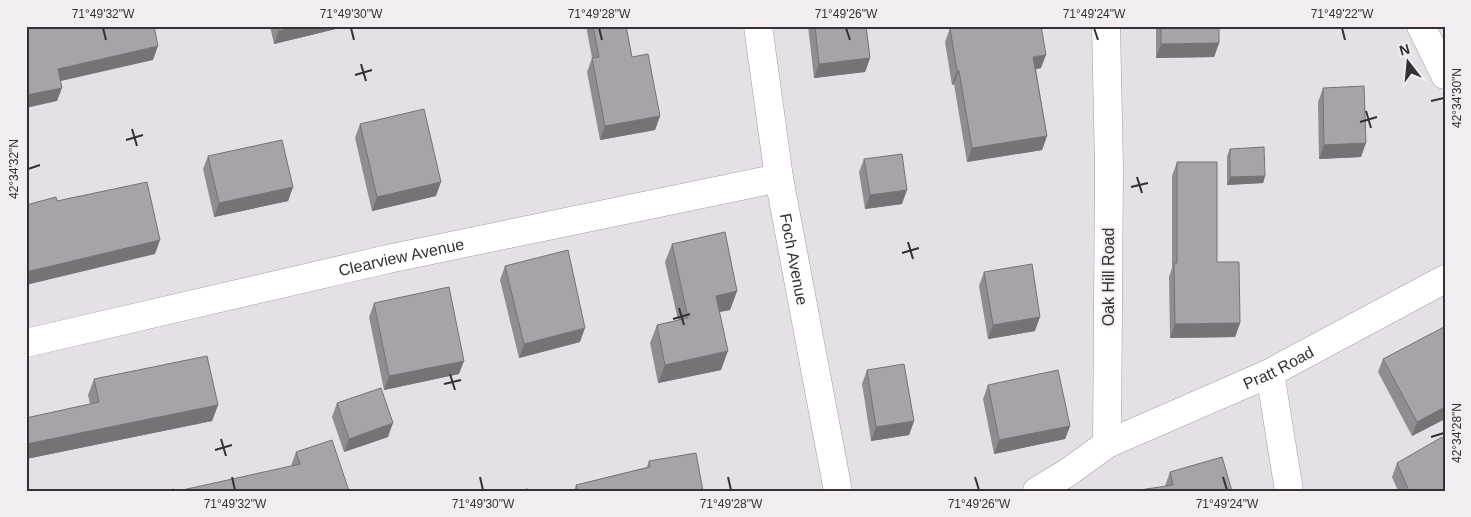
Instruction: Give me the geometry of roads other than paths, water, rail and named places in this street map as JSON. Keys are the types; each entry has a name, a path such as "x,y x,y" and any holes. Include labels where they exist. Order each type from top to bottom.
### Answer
{"street":[{"name":"Foch Avenue","path":"758,26 779,178 838,491"},
{"name":"Oak Hill Road","path":"1106,26 1109,167 1107,444"},
{"path":"1421,26 1445,75"},
{"name":"Clearview Avenue","path":"26,343 388,258 779,178"},
{"name":"Pratt Road","path":"1107,444 1270,373 1445,279"},
{"path":"1270,373 1289,491"},
{"path":"1037,491 1067,473 1107,444"}]}
